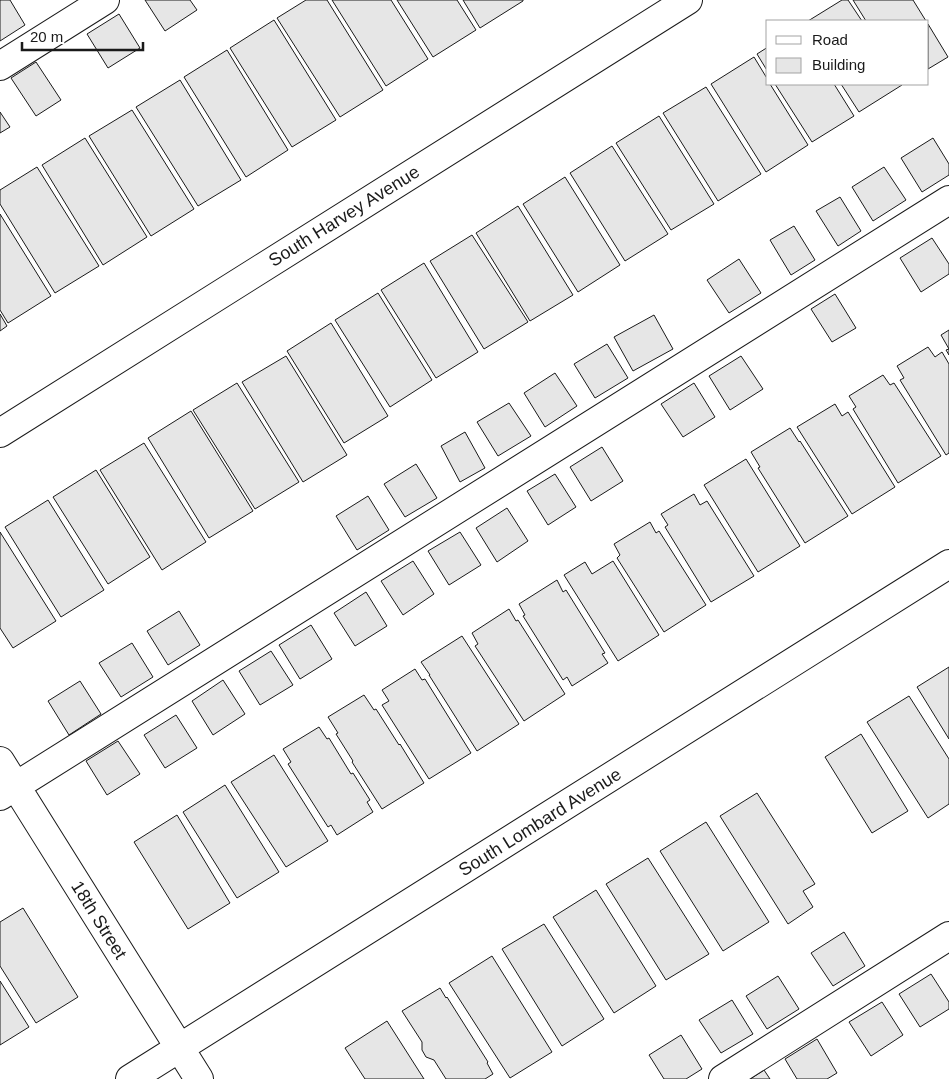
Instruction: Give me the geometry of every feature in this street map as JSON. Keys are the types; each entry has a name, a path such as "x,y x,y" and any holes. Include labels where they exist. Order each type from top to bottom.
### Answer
{"street":[{"path":"0,66 105,0"},
{"name":"South Harvey Avenue","path":"0,433 688,0"},
{"path":"8,791 949,200"},
{"name":"South Lombard Avenue","path":"130,1079 949,564"},
{"name":"18th Street","path":"0,762 8,791 199,1079"},
{"path":"723,1079 949,936"}],"building":[{"path":"0,0 10,0 25,25 0,41"},
{"path":"145,0 190,0 197,10 165,31"},
{"path":"306,0 327,0 383,90 340,117 277,18"},
{"path":"332,0 391,0 428,59 386,86"},
{"path":"397,0 457,0 476,30 433,57"},
{"path":"463,0 523,0 523,1 480,28"},
{"path":"842,0 848,0 861,20 810,20"},
{"path":"853,0 913,0 925,20 865,20"},
{"path":"119,14 140,48 108,68 87,34"},
{"path":"274,20 336,120 292,147 230,48"},
{"path":"929,26 948,57 929,68"},
{"path":"766,48 766,69 757,54"},
{"path":"227,50 288,150 246,177 184,77"},
{"path":"754,57 766,77 766,85 771,85 808,145 766,172 711,84"},
{"path":"36,62 61,100 36,116 11,78"},
{"path":"180,80 241,180 198,206 136,107"},
{"path":"776,85 835,85 854,116 812,142"},
{"path":"842,85 902,85 859,112"},
{"path":"706,87 761,174 718,201 663,113"},
{"path":"132,110 194,209 151,236 89,136"},
{"path":"0,112 10,127 0,133"},
{"path":"659,116 714,204 671,230 616,143"},
{"path":"85,138 147,237 103,265 42,165"},
{"path":"933,138 949,164 949,175 922,192 901,158"},
{"path":"612,146 668,234 625,261 570,173"},
{"path":"37,167 99,266 55,293 0,204 0,190"},
{"path":"884,167 906,200 873,221 852,187"},
{"path":"565,177 620,265 578,292 523,204"},
{"path":"840,197 861,231 838,246 816,211"},
{"path":"518,206 573,295 530,321 476,233"},
{"path":"0,214 51,296 8,323 0,310"},
{"path":"794,226 815,260 791,275 770,240"},
{"path":"472,235 528,322 484,349 430,261"},
{"path":"932,238 949,264 949,274 921,292 900,258"},
{"path":"739,259 761,293 729,313 707,280"},
{"path":"424,263 478,352 436,378 381,290"},
{"path":"378,293 432,380 390,407 335,320"},
{"path":"835,294 856,328 832,342 811,309"},
{"path":"0,314 7,326 0,331"},
{"path":"654,315 673,349 633,371 614,337"},
{"path":"331,323 388,416 344,443 287,351"},
{"path":"949,330 949,349 941,335"},
{"path":"607,344 628,378 595,398 574,364"},
{"path":"928,347 935,357 942,352 949,364 949,453 946,455 900,380 904,378 897,366"},
{"path":"286,356 347,455 303,482 242,382"},
{"path":"741,356 763,389 730,410 709,376"},
{"path":"555,373 577,406 545,427 524,393"},
{"path":"883,375 890,385 894,383 941,456 898,483 853,409 856,407 849,396"},
{"path":"237,383 299,482 255,509 193,410"},
{"path":"694,383 715,417 683,437 661,404"},
{"path":"509,403 531,436 498,456 477,422"},
{"path":"835,404 842,416 848,412 895,487 852,514 797,427"},
{"path":"191,411 253,511 209,538 148,438"},
{"path":"790,428 848,516 805,543 758,468 760,467 751,452"},
{"path":"465,432 485,468 460,482 441,446"},
{"path":"144,443 206,542 162,570 100,470"},
{"path":"602,447 623,481 591,501 570,467"},
{"path":"746,459 800,546 758,572 704,485"},
{"path":"416,464 437,498 405,517 384,484"},
{"path":"96,470 150,557 108,584 53,497"},
{"path":"555,474 576,507 548,525 527,491"},
{"path":"694,494 700,505 707,501 754,576 711,602 665,527 668,525 661,514"},
{"path":"368,496 389,530 357,550 336,516"},
{"path":"48,500 104,590 61,617 5,527"},
{"path":"507,508 528,541 497,562 476,528"},
{"path":"650,522 656,533 659,531 706,605 664,632 617,558 620,555 614,544"},
{"path":"0,532 56,621 13,648 0,628"},
{"path":"460,532 481,565 449,585 428,551"},
{"path":"413,561 434,594 403,615 381,581"},
{"path":"613,561 659,635 618,661 564,575 585,562 592,574"},
{"path":"557,580 563,592 566,590 605,653 602,654 608,663 572,686 567,677 563,680 523,616 525,615 519,604"},
{"path":"366,592 387,626 355,646 334,613"},
{"path":"509,609 565,694 524,721 475,646 478,644 472,633"},
{"path":"179,611 200,645 168,665 147,631"},
{"path":"311,625 332,659 300,679 279,645"},
{"path":"462,636 519,724 477,751 421,662"},
{"path":"132,643 153,677 121,697 99,663"},
{"path":"271,651 293,685 260,705 239,671"},
{"path":"949,667 949,739 917,687"},
{"path":"415,669 422,680 425,679 471,753 429,779 382,705 389,701 382,690"},
{"path":"223,680 245,714 213,735 192,701"},
{"path":"80,681 101,714 69,735 48,701"},
{"path":"364,695 400,744 424,783 382,809 352,762 328,717"},
{"path":"909,696 949,759 949,804 928,818 867,722"},
{"path":"176,715 197,748 165,768 144,735"},
{"path":"319,727 327,739 329,738 351,774 353,773 370,800 367,802 373,812 337,835 331,825 328,827 288,764 291,762 283,749"},
{"path":"861,734 908,811 872,833 825,757"},
{"path":"118,741 140,774 107,795 86,761"},
{"path":"274,755 328,841 286,867 231,782"},
{"path":"225,785 279,872 237,898 183,812"},
{"path":"757,793 815,884 803,891 813,907 788,924 720,816"},
{"path":"177,815 230,903 188,929 134,842"},
{"path":"706,822 769,922 723,951 660,851"},
{"path":"648,858 709,954 666,980 606,884"},
{"path":"596,890 656,986 614,1013 553,917"},
{"path":"23,908 78,997 36,1023 0,966 0,922"},
{"path":"544,924 604,1019 562,1046 502,949"},
{"path":"844,932 865,966 833,986 811,953"},
{"path":"492,956 552,1052 510,1078 449,983"},
{"path":"931,974 949,1002 949,1009 920,1027 899,994"},
{"path":"778,976 799,1009 767,1029 746,996"},
{"path":"0,981 29,1027 0,1045"},
{"path":"440,988 488,1062 493,1074 485,1079 446,1079 434,1060 426,1057 422,1050 422,1042 402,1011"},
{"path":"732,1000 753,1034 721,1053 699,1020"},
{"path":"882,1002 903,1035 871,1056 849,1022"},
{"path":"387,1021 424,1079 365,1079 345,1048"},
{"path":"681,1035 702,1069 686,1079 664,1079 649,1055"},
{"path":"817,1039 837,1073 827,1079 797,1079 785,1059"},
{"path":"764,1070 770,1079 750,1079"}]}
